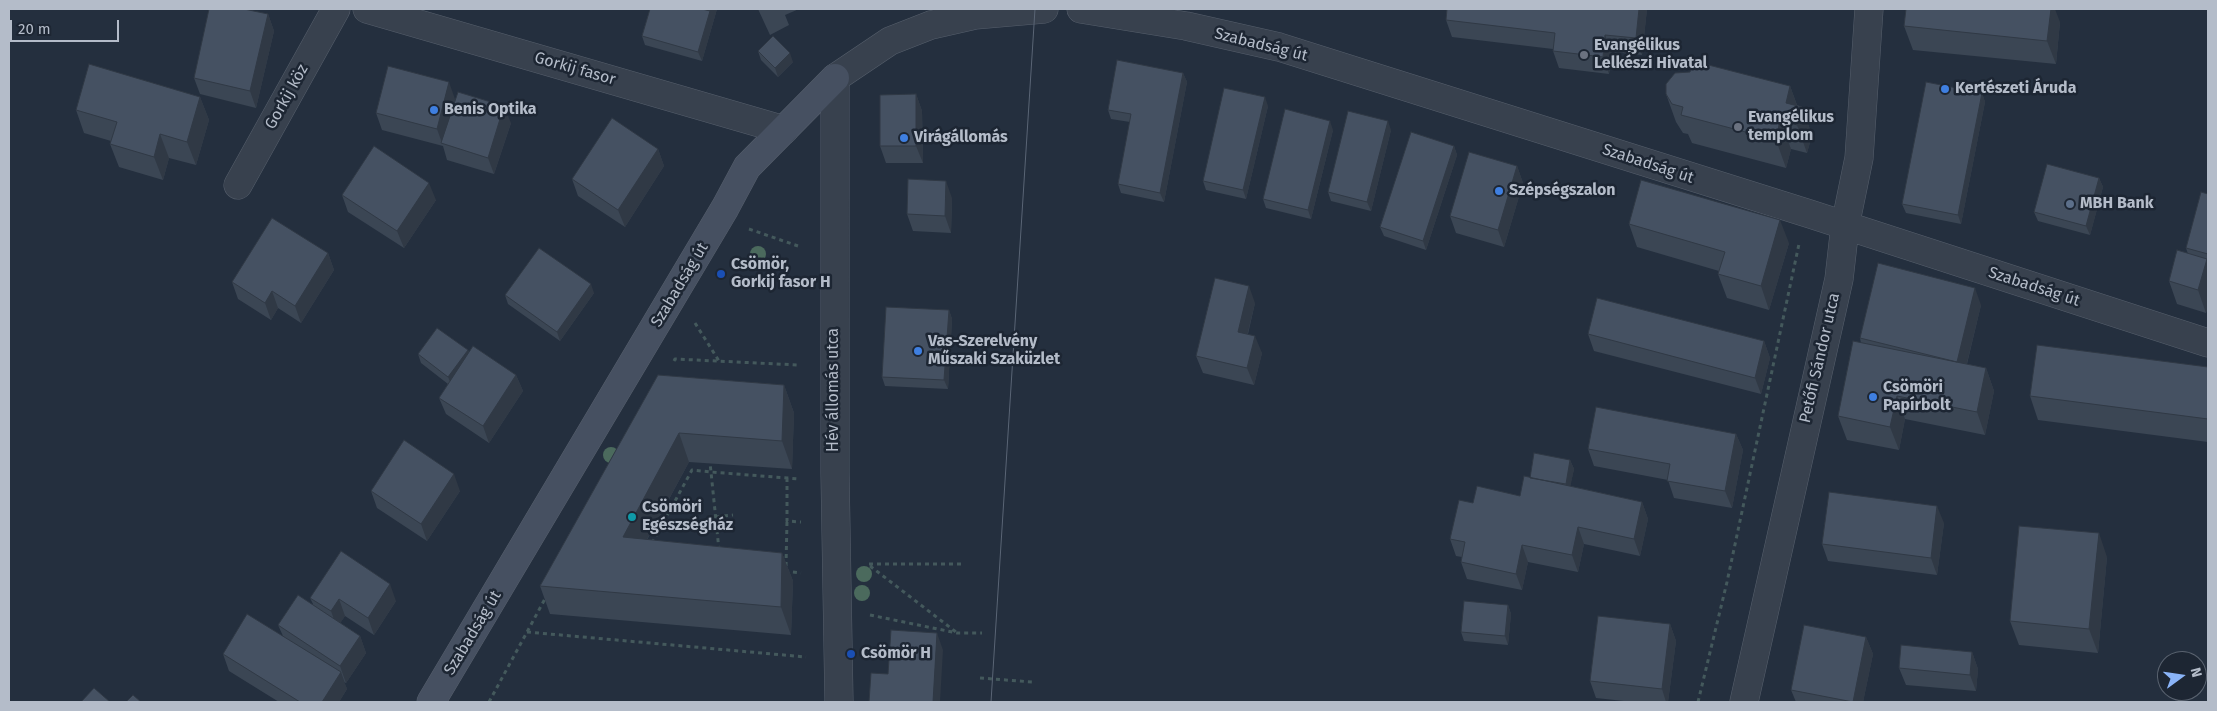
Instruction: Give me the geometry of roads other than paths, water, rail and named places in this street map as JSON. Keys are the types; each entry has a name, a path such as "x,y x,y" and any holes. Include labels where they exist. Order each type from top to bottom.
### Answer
{"street":[{"name":"Gorkij köz","path":"238,185 336,9"},
{"name":"Gorkij fasor","path":"367,9 784,130"},
{"name":"Szabadság út","path":"431,702 720,217 747,166 835,78 890,41 975,12 1044,9"},
{"name":"Szabadság út","path":"1082,9 1186,26 1279,47 2208,343"},
{"name":"Petőfi Sándor utca","path":"1744,702 1839,279 1845,226 1859,158 1869,9"},
{"name":"Hév állomás utca","path":"835,78 835,463 839,702"}],"tram line":[{"path":"991,702 1035,9"}],"place":[{"name":"Evangélikus Lelkészi Hivatal","path":"1584,55"},
{"name":"Kertészeti Áruda","path":"1945,89"},
{"name":"Benis Optika","path":"434,110"},
{"name":"Evangélikus templom","path":"1738,127"},
{"name":"Virágállomás","path":"904,138"},
{"name":"Szépségszalon","path":"1499,191"},
{"name":"MBH Bank","path":"2070,204"},
{"name":"Csömör, Gorkij fasor H","path":"721,274"},
{"name":"Vas-Szerelvény Műszaki Szaküzlet","path":"918,351"},
{"name":"Csömöri Papírbolt","path":"1873,397"},
{"name":"Csömöri Egészségház","path":"632,517"},
{"name":"Csömör H","path":"851,654"}]}
